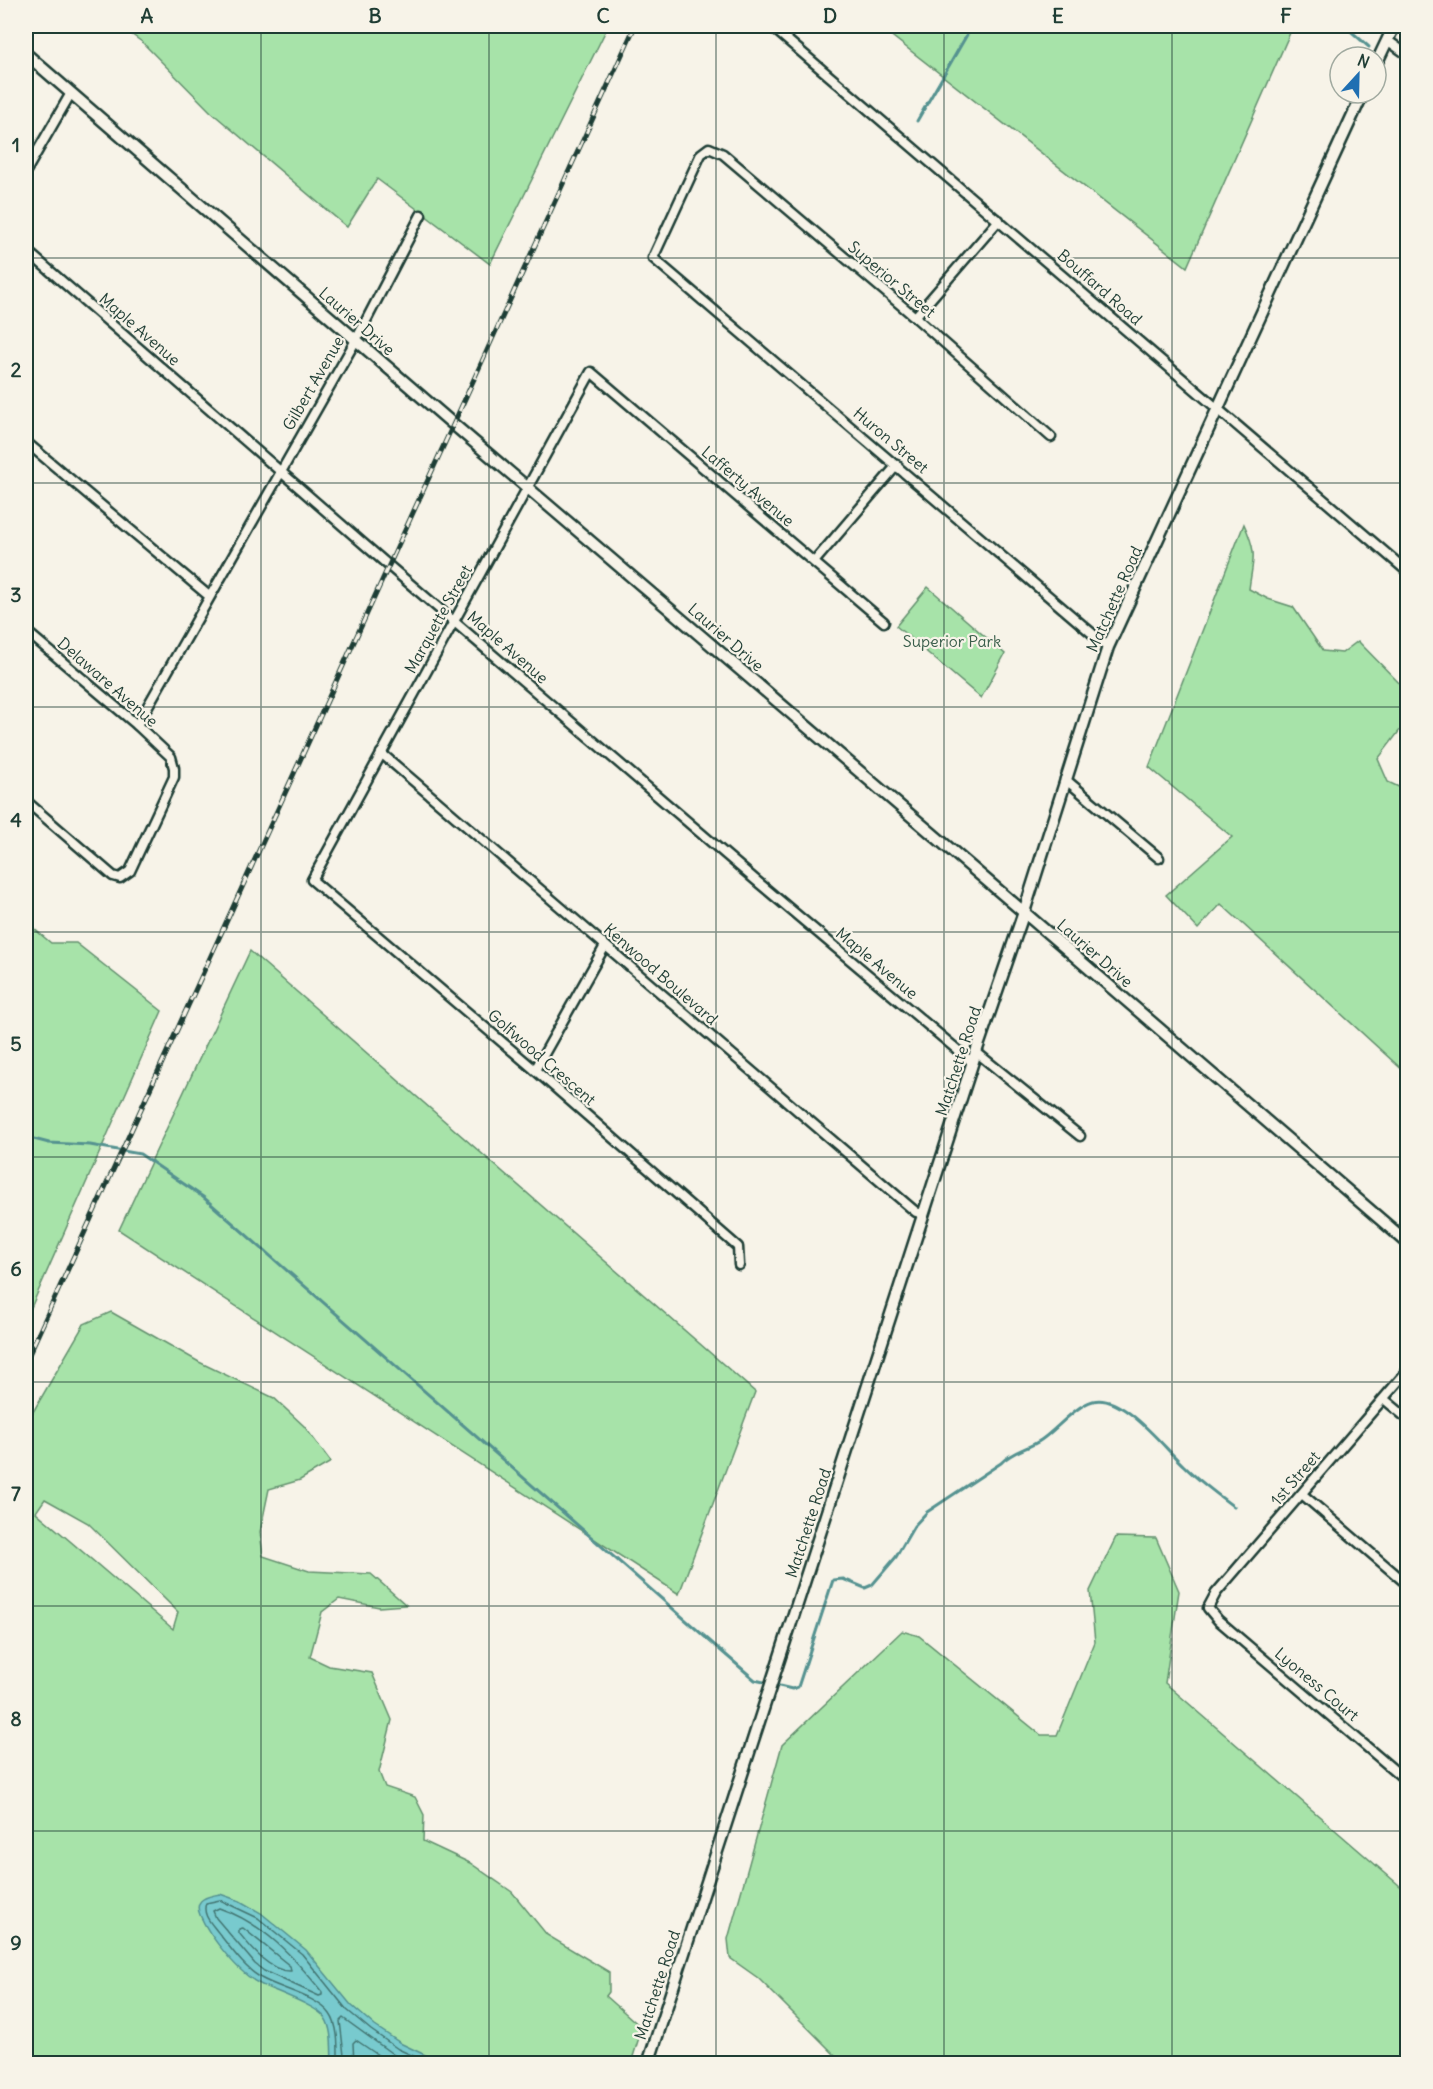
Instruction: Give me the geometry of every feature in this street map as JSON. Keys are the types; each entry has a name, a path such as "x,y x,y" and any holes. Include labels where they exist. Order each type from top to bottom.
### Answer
{"street":[{"name":"Bouffard Road","path":"771,26 1407,572"},
{"path":"1384,45 1394,26"},
{"path":"1387,39 1407,55"},
{"name":"Laurier Drive","path":"26,54 1407,1242"},
{"path":"26,171 71,93"},
{"name":"Matchette Road","path":"648,2064 923,1214 1024,912 1108,647 1357,105"},
{"name":"Superior Street","path":"653,258 701,154 710,148 723,154 915,317 1051,438"},
{"name":"Gilbert Avenue","path":"136,725 356,340 421,215"},
{"path":"915,317 999,220"},
{"name":"Maple Avenue","path":"26,250 750,875 975,1058 1080,1136"},
{"name":"Huron Street","path":"653,258 1108,647"},
{"name":"Marquette Street","path":"312,880 591,372"},
{"name":"Lafferty Avenue","path":"591,372 884,622"},
{"path":"26,442 209,596"},
{"path":"814,562 897,465"},
{"name":"Delaware Avenue","path":"26,631 171,757 174,768 174,777 130,871 126,876 120,878 112,876 26,801"},
{"name":"Kenwood Boulevard","path":"381,753 916,1212 923,1214"},
{"path":"1065,779 1159,858"},
{"name":"Golfwood Crescent","path":"312,880 738,1247 739,1264"},
{"path":"535,1070 605,946"},
{"name":"1st Street","path":"1208,1608 1216,1593 1407,1370"},
{"path":"1384,1399 1407,1419"},
{"path":"1302,1494 1407,1585"},
{"name":"Lyoness Court","path":"1208,1608 1218,1620 1407,1782"}],"green space":[{"path":"120,26 608,26 490,264 377,179 347,227 211,112 142,42"},
{"path":"879,26 1293,26 1187,267"},
{"path":"1244,524 1253,550 1249,589 1268,599 1293,607 1323,651 1342,653 1358,641 1407,691 1407,721 1378,759 1388,782 1403,789 1407,781 1407,1074 1221,904 1198,929 1166,895 1232,837 1149,767"},
{"name":"Superior Park","path":"928,587 1005,654 981,698 896,626"},
{"path":"26,922 51,943 76,943 162,1011 26,1319"},
{"path":"250,951 755,1392 679,1594 119,1230"},
{"path":"111,1312 199,1362 274,1398 304,1426 331,1462 300,1480 269,1489 260,1532 263,1556 309,1571 371,1574 406,1605 379,1607 339,1599 322,1612 310,1657 329,1666 372,1673 392,1720 379,1772 385,1787 415,1797 424,1815 423,1841 470,1863 512,1892 547,1935 609,1972 609,1992 606,1996 642,2028 631,2063 26,2063 26,1424 84,1324","holes":["45,1499 88,1523 178,1612 173,1629 36,1512"]},
{"path":"1116,1537 1156,1538 1179,1591 1165,1683 1407,1892 1407,2063 843,2063 758,1978 730,1958 728,1939 782,1745 902,1631 919,1636 1041,1735 1057,1735 1095,1642 1090,1591"}],"water":[{"path":"220,1894 240,1901 261,1913 306,1950 351,2005 375,2026 402,2044 442,2063 332,2063 328,2023 321,2013 252,1979 234,1963 210,1933 200,1915 198,1905 207,1897"}],"waterway":[{"path":"917,121 972,26"},
{"path":"1345,26 1367,45"},
{"path":"26,1137 49,1143 90,1145 140,1154 203,1197 755,1680 768,1683"},
{"path":"775,1685 792,1689 798,1687 833,1580 843,1579 865,1588 872,1585 896,1557 914,1526 927,1512 1010,1456 1047,1436 1079,1408 1093,1401 1105,1401 1130,1413 1190,1472 1234,1507"}],"railway":[{"path":"26,1361 635,26"}]}
